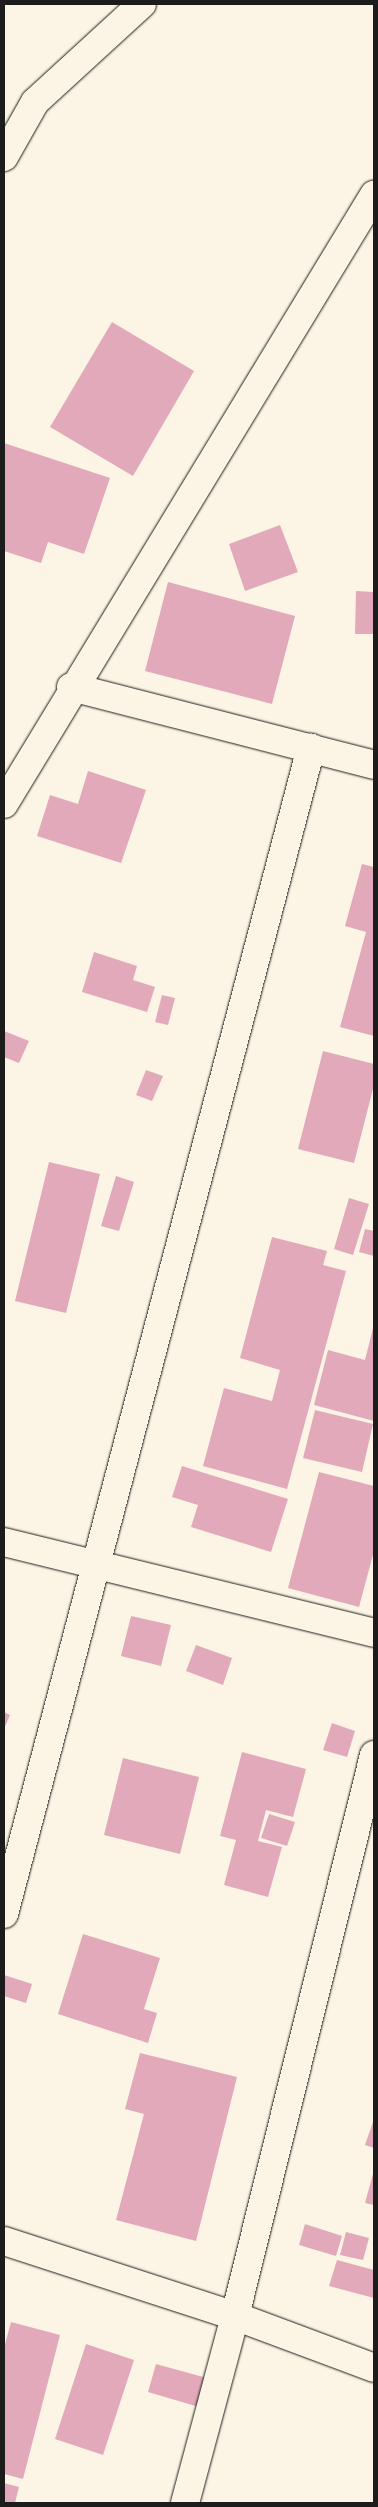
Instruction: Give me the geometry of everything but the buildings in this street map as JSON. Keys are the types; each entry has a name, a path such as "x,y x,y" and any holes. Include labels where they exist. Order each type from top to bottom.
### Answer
{"street":[{"path":"4,157 35,102 142,4"},
{"path":"4,804 72,687 374,195"},
{"path":"72,687 374,765"},
{"path":"4,1914 311,748"},
{"path":"4,1542 96,1562 374,1633"},
{"path":"185,2503 236,2316 374,1756"},
{"path":"4,2241 236,2316 374,2368"}]}
